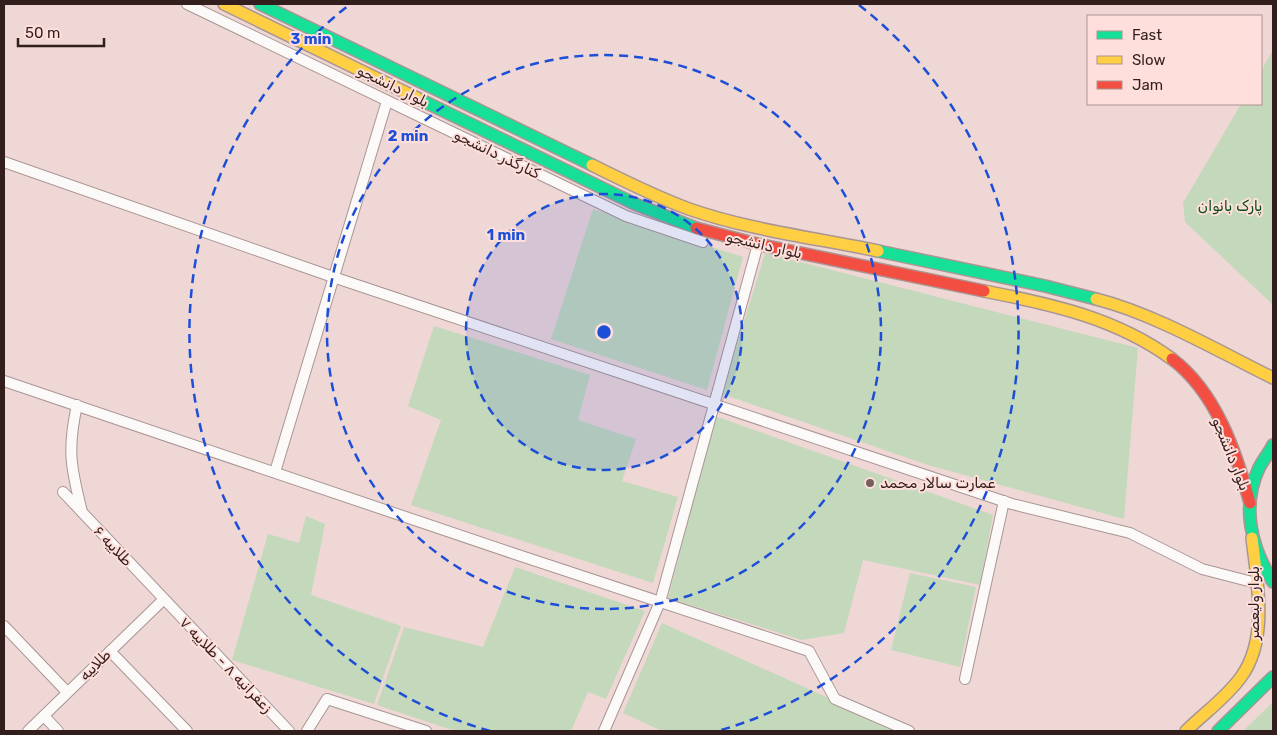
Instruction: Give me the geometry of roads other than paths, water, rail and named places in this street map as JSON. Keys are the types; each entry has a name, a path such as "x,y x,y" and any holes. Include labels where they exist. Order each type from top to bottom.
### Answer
{"main road":[{"name":"بلوار دانشجو","path":"224,4 635,204 685,224 758,244 1041,303 1100,320 1138,335 1176,362 1196,384 1223,426 1243,477 1250,503"},
{"name":"بلوار دانشجو","path":"260,4 637,187 690,209 728,220 1045,286 1111,303 1189,336 1273,378"},
{"path":"1273,445 1258,470 1250,503 1252,538 1263,569 1273,582"},
{"name":"بلوار ولیعصر","path":"1186,731 1244,673 1252,656 1256,628 1256,583 1252,538"},
{"path":"1218,731 1273,677"}],"street":[{"name":"کنارگذر دانشجو","path":"187,4 626,216 704,242"},
{"path":"275,472 387,101"},
{"path":"4,162 333,277 1004,501 1130,533 1202,569 1256,583"},
{"path":"604,731 660,602 758,244"},
{"path":"4,381 809,651 835,699 909,731"},
{"path":"77,405 71,431 70,452 82,513"},
{"name":"طلاییه ۶","path":"63,492 163,600"},
{"path":"965,679 1004,501"},
{"name":"طلاییه","path":"28,731 163,600"},
{"name":"زعفرانیه ۸ - طلاییه ۷","path":"163,600 288,731"},
{"path":"4,626 68,692"},
{"path":"110,651 187,731"},
{"path":"307,731 327,699 426,731"},
{"path":"44,716 58,731"}],"place":[{"name":"عمارت سالار محمد","path":"870,483"}],"park label":[{"name":"پارک بانوان","path":"1230,206"}]}
